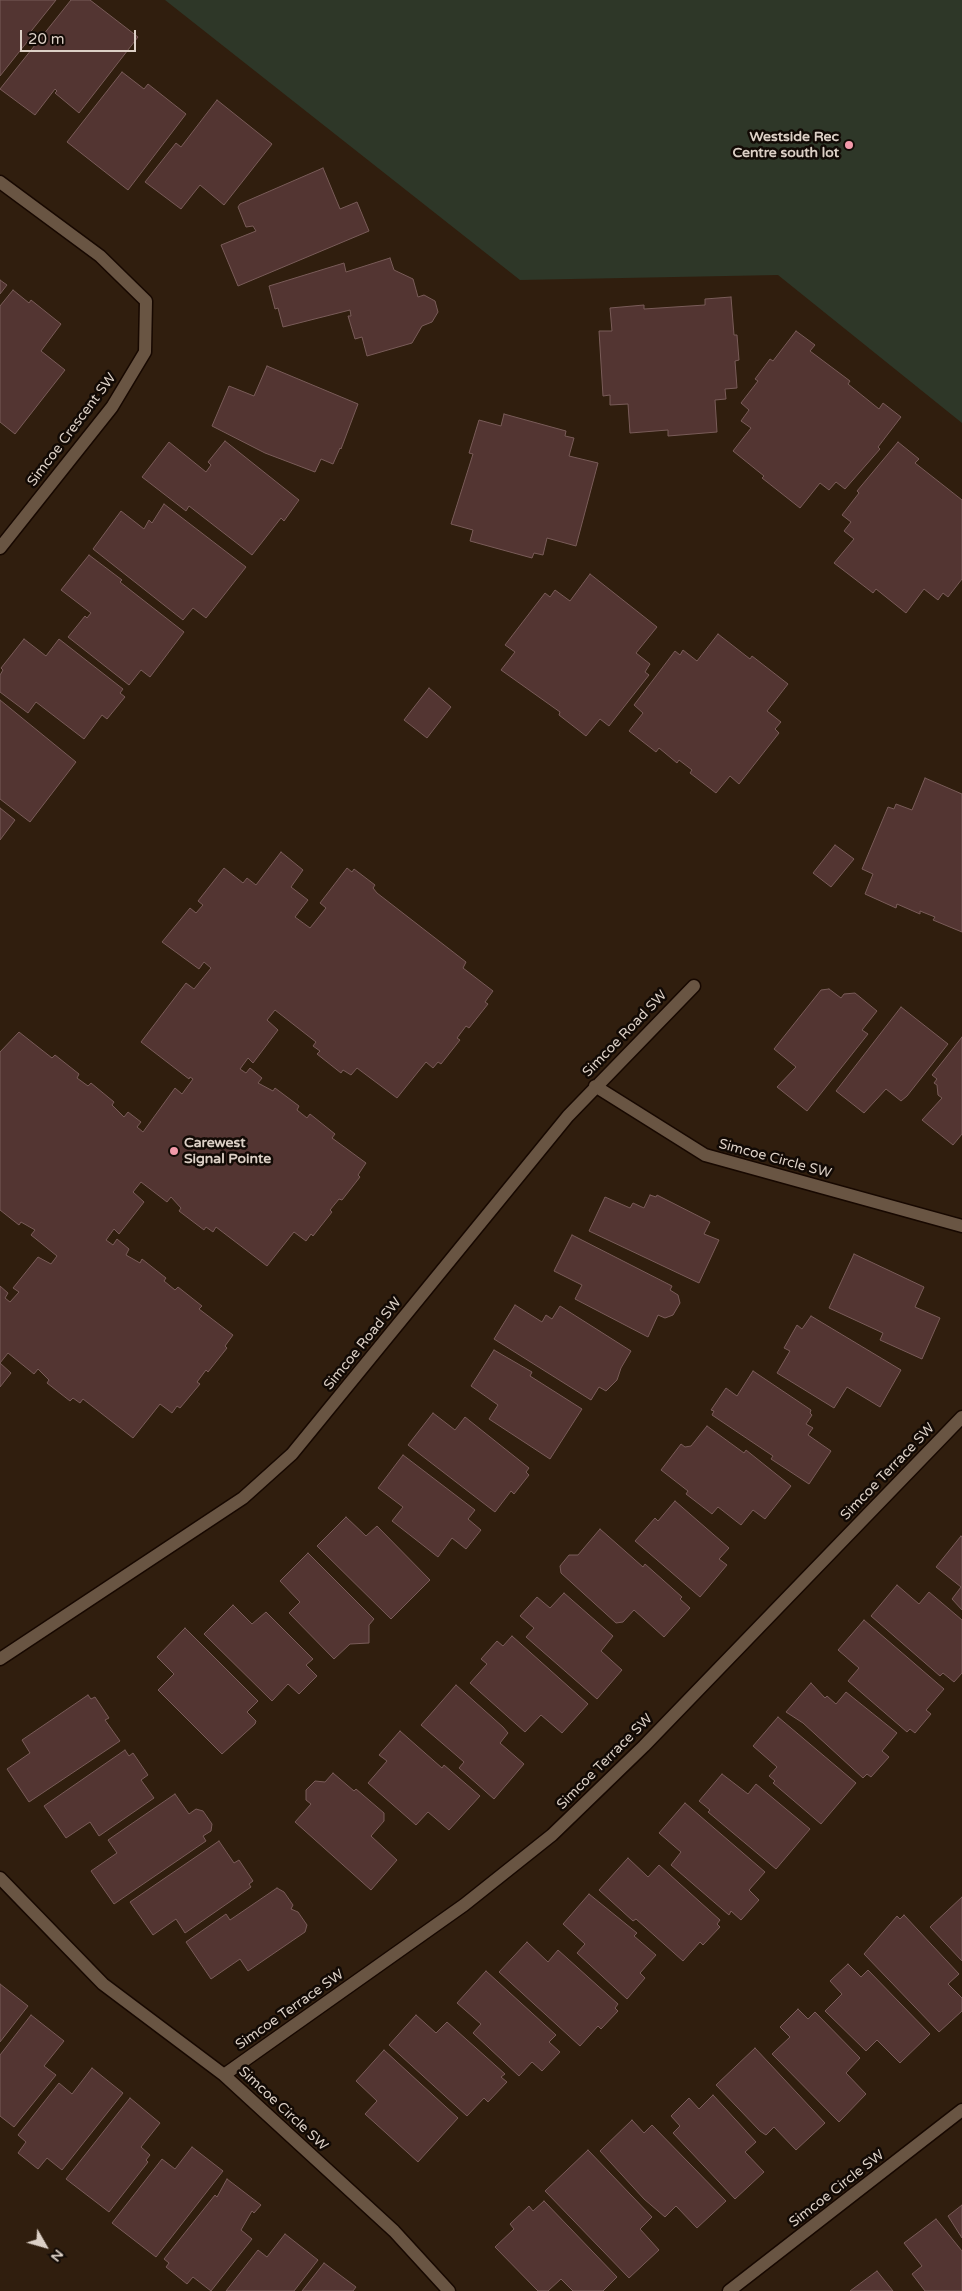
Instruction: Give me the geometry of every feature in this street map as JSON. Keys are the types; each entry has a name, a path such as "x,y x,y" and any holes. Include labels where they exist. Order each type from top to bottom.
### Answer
{"street":[{"name":"Simcoe Crescent SW","path":"0,182 100,256 146,300 146,352 112,407 0,548"},
{"name":"Simcoe Road SW","path":"0,1659 243,1498 292,1454 568,1116 694,986"},
{"name":"Simcoe Circle SW","path":"595,1086 705,1155 962,1226"},
{"name":"Simcoe Terrace SW","path":"224,2075 464,1905 552,1835 644,1746 962,1417"},
{"name":"Simcoe Circle SW","path":"0,1878 103,1984 224,2075 394,2231 450,2291"},
{"name":"Simcoe Circle SW","path":"729,2291 962,2110"}],"green space":[{"path":"165,0 962,0 962,423 778,275 520,280"}],"building":[{"path":"0,0 56,0 28,35 31,37 0,76"},
{"path":"71,0 90,0 138,37 79,113 55,93 57,91 55,89 35,115 0,89"},
{"path":"122,72 144,89 148,84 186,114 128,190 67,142"},
{"path":"217,100 272,144 224,205 200,185 181,209 145,182 176,143 181,147"},
{"path":"323,168 340,209 357,202 369,231 238,286 221,245 256,231 253,226 246,227 238,207 240,204"},
{"path":"390,258 394,270 413,279 418,297 424,295 435,301 438,312 432,322 422,326 412,343 367,356 362,337 355,339 348,316 351,316 350,310 283,327 278,308 275,309 269,286 344,263 346,272"},
{"path":"0,280 7,285 0,294"},
{"path":"13,290 29,303 31,300 61,324 41,351 65,370 15,434 0,422 0,306"},
{"path":"731,297 734,335 737,335 739,360 735,361 737,388 725,389 726,399 715,400 717,432 668,436 668,430 630,433 628,404 610,405 610,395 603,396 599,331 612,331 610,308 644,305 644,309 705,305 705,299"},
{"path":"796,331 815,345 810,351 850,381 848,384 879,409 883,403 901,417 878,447 880,449 845,489 836,482 829,490 820,483 800,508 762,478 764,476 733,451 751,428 741,421 749,410 741,403 758,381 755,379 770,359 773,361"},
{"path":"267,366 358,404 341,449 333,464 321,459 315,472 265,453 212,426 229,386 254,396"},
{"path":"504,414 566,431 565,436 574,438 569,456 598,463 576,546 547,538 543,555 534,553 532,558 470,541 473,530 451,524 473,454 469,453 479,420 501,426"},
{"path":"225,441 299,500 284,521 281,518 252,555 189,506 186,511 142,477 169,442 206,472 211,465 208,462"},
{"path":"898,442 919,459 915,463 962,500 962,579 948,597 943,593 938,600 924,589 906,613 876,589 873,593 834,563 854,539 844,531 851,522 842,515 859,493 857,491"},
{"path":"164,504 246,567 206,618 193,608 183,620 93,549 121,511 144,529 149,520 152,523"},
{"path":"89,555 184,632 150,677 141,670 129,685 68,637 85,616 87,618 91,613 61,590"},
{"path":"590,574 657,627 636,653 650,664 645,672 649,675 609,726 600,719 586,736 559,715 560,712 501,670 515,652 505,645 545,593 550,597 555,590 570,601"},
{"path":"718,634 750,659 752,656 788,684 767,711 781,722 775,729 779,733 739,784 730,776 716,793 690,773 692,770 679,760 677,763 659,748 656,752 629,731 643,713 634,705 675,651 680,655 683,650 697,661"},
{"path":"24,639 46,656 59,639 123,689 120,693 125,697 107,719 102,715 84,739 36,702 28,713 0,692 0,675 3,670 1,668"},
{"path":"429,688 451,707 427,738 404,720"},
{"path":"0,700 76,762 30,822 0,799"},
{"path":"925,778 962,794 962,932 933,920 935,917 920,911 920,914 897,904 896,908 865,894 873,874 862,869 888,807 894,809 896,804 912,810"},
{"path":"0,808 15,820 0,840"},
{"path":"835,845 854,859 831,887 813,873"},
{"name":"Carewest Signal Pointe","path":"281,852 303,870 291,887 308,900 295,917 310,928 326,908 320,903 347,868 352,872 354,869 375,885 373,888 377,893 466,962 463,968 493,991 485,1002 488,1004 469,1028 466,1026 457,1038 460,1040 441,1064 438,1062 433,1068 426,1062 397,1098 357,1068 351,1075 343,1070 341,1073 317,1054 320,1051 313,1046 316,1042 275,1010 267,1020 278,1030 253,1063 248,1058 240,1069 246,1073 250,1068 262,1078 258,1083 273,1091 275,1088 299,1106 297,1110 307,1118 310,1114 335,1134 332,1138 366,1163 358,1175 360,1177 342,1200 339,1199 330,1210 332,1212 313,1236 311,1234 306,1241 294,1232 267,1266 216,1227 213,1232 206,1227 204,1230 179,1211 181,1208 171,1197 167,1202 141,1182 133,1192 144,1202 119,1234 114,1229 106,1240 113,1245 117,1239 129,1249 126,1255 140,1263 142,1259 166,1278 164,1281 175,1290 178,1287 202,1306 199,1309 233,1335 225,1346 227,1348 208,1372 206,1370 197,1382 200,1384 180,1408 177,1406 172,1413 160,1404 133,1438 83,1399 80,1403 73,1398 70,1401 47,1383 49,1380 38,1369 34,1374 8,1353 0,1363 0,1286 8,1293 5,1298 10,1302 19,1292 13,1288 38,1257 51,1264 57,1256 31,1235 35,1230 21,1222 19,1225 0,1210 0,1052 19,1032 52,1058 55,1055 79,1074 77,1078 88,1086 91,1083 114,1102 112,1105 124,1117 128,1112 141,1122 137,1127 143,1132 175,1088 182,1094 193,1079 190,1077 189,1079 141,1042 186,983 194,989 211,968 204,962 199,969 162,942 190,908 196,913 203,905 198,901 224,868 243,883 247,878 256,885"},
{"path":"829,989 841,998 844,994 855,993 877,1011 862,1030 868,1034 807,1111 777,1087 796,1067 774,1049 821,990"},
{"path":"901,1007 948,1044 901,1101 886,1089 864,1113 836,1091"},
{"path":"962,1037 962,1134 953,1145 922,1120 942,1098 938,1095 937,1085 934,1083 937,1079 932,1075"},
{"path":"650,1195 656,1197 657,1195 710,1222 704,1234 719,1240 699,1283 589,1231 605,1197 630,1208 633,1203 644,1208"},
{"path":"572,1235 672,1286 670,1290 678,1295 680,1303 673,1315 665,1318 658,1315 648,1337 575,1299 582,1285 554,1271"},
{"path":"854,1254 924,1287 915,1307 940,1318 922,1359 880,1340 883,1333 829,1308"},
{"path":"515,1305 542,1322 546,1315 552,1319 560,1306 631,1351 621,1368 617,1380 606,1391 599,1387 591,1400 494,1339"},
{"path":"811,1316 901,1370 880,1407 847,1387 834,1408 777,1373 790,1351 784,1348 797,1325 802,1329"},
{"path":"494,1350 532,1372 530,1376 582,1409 550,1459 489,1419 498,1405 471,1386"},
{"path":"0,1363 11,1373 0,1387"},
{"path":"753,1371 811,1410 810,1413 812,1415 806,1424 813,1428 808,1435 831,1451 809,1484 771,1459 773,1456 712,1415 714,1411 711,1410 726,1388 737,1396"},
{"path":"433,1413 455,1430 465,1417 529,1468 526,1472 529,1475 514,1494 511,1491 495,1512 408,1445"},
{"path":"707,1426 744,1453 746,1450 791,1486 765,1519 753,1510 741,1525 718,1507 712,1514 686,1494 688,1491 661,1470 681,1444 685,1447 691,1446"},
{"path":"403,1455 475,1510 468,1519 481,1530 466,1549 452,1538 438,1557 392,1521 403,1507 378,1488"},
{"path":"675,1501 729,1548 719,1559 727,1565 700,1597 635,1541 655,1518 658,1521"},
{"path":"346,1517 366,1536 377,1526 430,1580 391,1619 317,1546"},
{"path":"600,1529 643,1567 645,1564 682,1597 680,1599 690,1608 664,1637 634,1610 623,1622 616,1623 561,1573 560,1566 569,1555 578,1555"},
{"path":"961,1536 962,1610 952,1599 961,1587 936,1567"},
{"path":"308,1553 374,1619 369,1625 369,1643 350,1644 334,1659 289,1613 300,1602 280,1581"},
{"path":"897,1585 919,1604 929,1592 962,1620 962,1673 954,1682 943,1673 940,1676 871,1616"},
{"path":"564,1593 613,1636 601,1651 622,1670 597,1699 526,1637 534,1628 520,1616 537,1597 550,1608"},
{"path":"233,1605 252,1624 266,1612 313,1659 306,1665 317,1676 299,1694 288,1684 272,1701 204,1634"},
{"path":"864,1620 944,1689 926,1710 931,1714 915,1733 910,1729 907,1732 848,1681 859,1668 838,1650"},
{"path":"185,1628 258,1701 247,1712 256,1721 255,1724 222,1754 158,1690 174,1674 157,1657"},
{"path":"512,1636 588,1704 562,1733 541,1715 525,1732 470,1683 487,1664 481,1659 497,1641 503,1646"},
{"path":"811,1683 825,1698 827,1696 836,1704 846,1692 897,1733 882,1751 889,1757 871,1777 867,1774 863,1778 803,1723 786,1712"},
{"path":"456,1685 503,1727 508,1733 500,1743 524,1764 494,1799 459,1768 464,1762 421,1725"},
{"path":"88,1695 91,1699 95,1697 109,1718 105,1720 120,1741 29,1802 7,1769 30,1753 22,1740"},
{"path":"778,1717 856,1783 821,1824 773,1783 775,1781 769,1776 777,1767 753,1746"},
{"path":"400,1731 442,1768 444,1765 480,1796 449,1830 428,1812 416,1825 368,1783 387,1761 379,1755"},
{"path":"125,1750 129,1756 133,1753 148,1775 141,1780 154,1798 99,1836 90,1822 66,1838 44,1806"},
{"path":"333,1773 354,1791 356,1789 384,1813 384,1821 371,1836 397,1860 371,1890 295,1822 311,1804 306,1800 306,1790 315,1781 325,1782"},
{"path":"722,1774 748,1794 756,1784 810,1829 776,1869 708,1812 710,1810 699,1801"},
{"path":"175,1794 189,1814 196,1809 203,1811 212,1824 211,1831 203,1836 206,1841 114,1904 91,1871 117,1853 108,1840"},
{"path":"685,1803 765,1872 749,1890 759,1900 741,1920 731,1911 729,1915 671,1865 681,1852 659,1833"},
{"path":"219,1841 234,1863 239,1860 253,1881 249,1884 251,1887 185,1933 176,1919 153,1935 130,1902"},
{"path":"628,1858 648,1877 659,1865 720,1920 717,1924 720,1927 703,1945 700,1942 683,1961 636,1919 633,1921 599,1890"},
{"path":"277,1888 284,1892 293,1905 291,1909 298,1912 307,1925 305,1932 248,1971 240,1959 211,1979 186,1942 226,1914 230,1920"},
{"path":"589,1894 637,1933 634,1936 656,1955 640,1973 645,1978 627,1999 577,1953 585,1944 563,1924"},
{"path":"962,1897 962,1961 930,1927"},
{"path":"904,1915 959,1974 948,1984 962,1998 962,2011 939,2032 864,1954 897,1916 900,1919"},
{"path":"527,1942 548,1962 558,1950 618,2004 615,2008 618,2011 601,2029 598,2026 580,2046 499,1972"},
{"path":"848,1964 861,1977 868,1970 930,2034 900,2063 877,2040 866,2051 825,2011 842,1994 830,1981"},
{"path":"486,1971 556,2035 549,2042 560,2052 542,2071 532,2062 519,2076 473,2033 481,2024 457,2003"},
{"path":"0,1984 28,2006 0,2042"},
{"path":"798,2009 808,2019 815,2012 860,2058 846,2073 866,2094 839,2122 772,2054 790,2037 780,2027"},
{"path":"31,2015 64,2041 44,2066 56,2075 14,2127 0,2116 0,2055"},
{"path":"416,2015 436,2033 447,2022 505,2074 501,2077 507,2082 488,2102 484,2098 467,2116 389,2045"},
{"path":"755,2048 825,2123 796,2150 774,2127 766,2135 760,2131 716,2085"},
{"path":"384,2050 458,2118 418,2162 365,2114 377,2101 356,2081"},
{"path":"92,2068 123,2093 62,2170 47,2158 38,2169 18,2153 26,2142 18,2135 59,2083 72,2094"},
{"path":"713,2095 756,2142 745,2152 764,2172 735,2199 673,2133 680,2126 671,2116 689,2098 699,2109"},
{"path":"130,2098 160,2123 141,2147 150,2155 146,2160 148,2162 109,2212 66,2179"},
{"path":"632,2120 644,2133 652,2125 726,2201 697,2228 676,2206 665,2217 644,2199 600,2151"},
{"path":"192,2147 223,2171 156,2257 112,2223 162,2159 175,2169"},
{"path":"588,2150 652,2217 640,2229 659,2250 629,2278 545,2191"},
{"path":"227,2179 261,2205 254,2213 252,2211 241,2230 252,2239 211,2291 193,2277 187,2284 166,2267 169,2263 164,2259 215,2195 217,2197"},
{"path":"544,2201 617,2277 603,2291 573,2291 561,2279 548,2291 538,2291 495,2247 514,2229 510,2224 529,2206 533,2211"},
{"path":"962,2205 962,2238 948,2216"},
{"path":"936,2219 962,2251 962,2291 925,2291 912,2274 922,2266 904,2243"},
{"path":"285,2234 318,2260 294,2291 226,2291 258,2250 267,2257"},
{"path":"324,2263 356,2287 353,2291 302,2291"},
{"path":"877,2271 893,2291 850,2291"}],"place":[{"name":"Westside Rec Centre south lot","path":"849,145"},
{"name":"Carewest Signal Pointe","path":"174,1151"}]}
